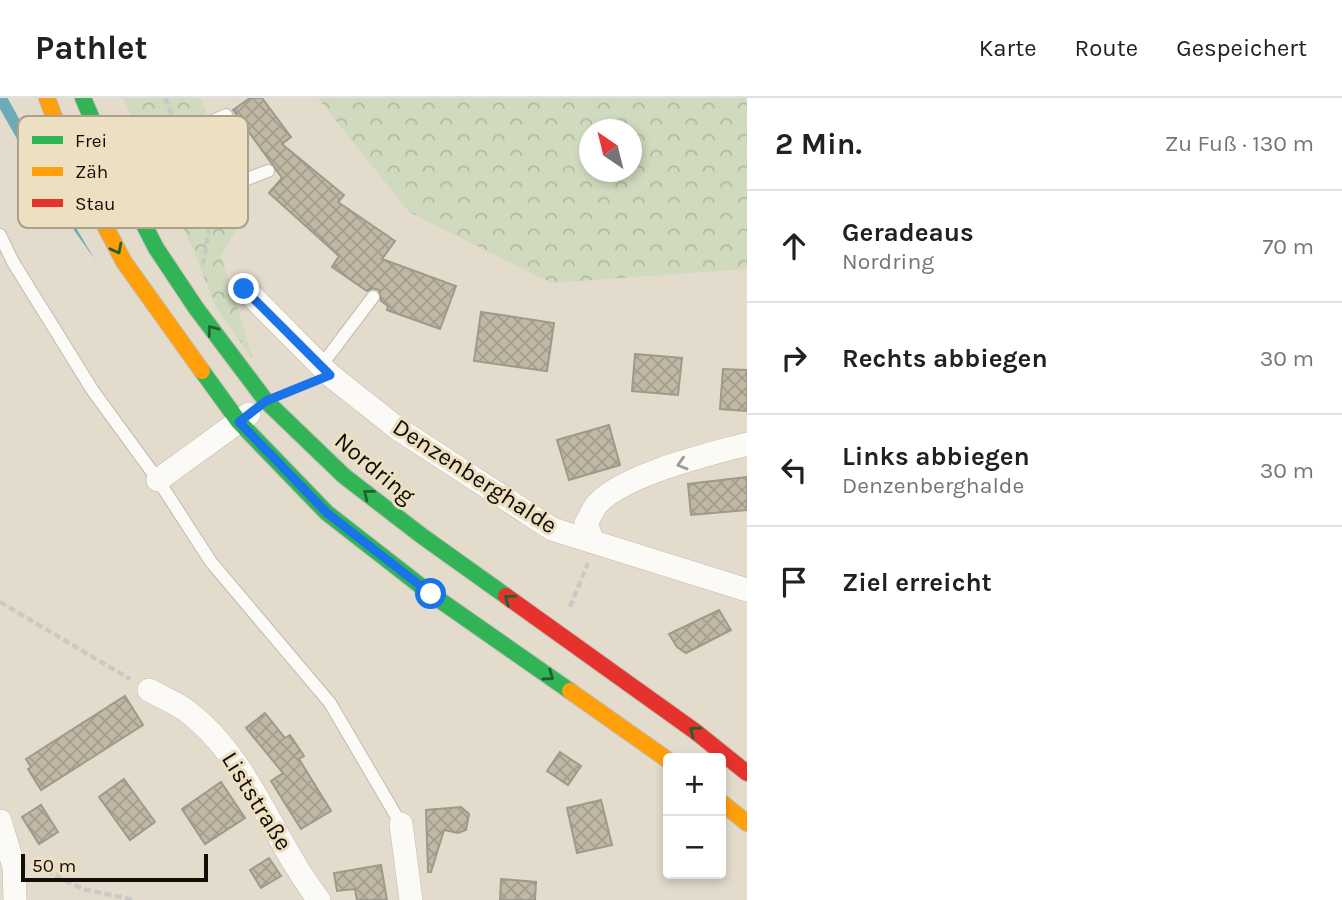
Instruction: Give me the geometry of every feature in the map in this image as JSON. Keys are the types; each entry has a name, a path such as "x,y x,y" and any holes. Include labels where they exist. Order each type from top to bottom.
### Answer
{"street":[{"path":"47,98 54,116"},
{"name":"Nordring","path":"83,98 91,116"},
{"path":"106,228 124,262 239,422 327,513 431,594 663,756"},
{"name":"Nordring","path":"146,228 196,308 266,401 344,476 422,536 696,732 747,773"},
{"name":"Denzenberghalde","path":"244,289 321,366 397,428 552,529 747,590"},
{"path":"158,480 266,401"},
{"path":"594,543 586,523 598,504 623,486 666,468 747,444"},
{"name":"Liststraße","path":"149,690 186,711 230,753 319,900"},
{"path":"726,806 747,823"},
{"path":"0,821 14,867 15,900"},
{"path":"401,824 411,900"}],"lane":[{"path":"248,179 268,171"},
{"path":"0,235 13,262 93,391 158,480 211,562 330,703 401,824"},
{"path":"321,366 373,298"}],"path":[{"path":"165,98 172,116"},
{"path":"203,268 210,228"},
{"path":"559,635 594,543"},
{"path":"0,602 149,690"},
{"path":"14,867 45,870 83,889 134,900"}],"green space":[{"path":"123,98 201,98 208,116 131,116"},
{"path":"318,98 747,98 747,269 552,283 409,212"},
{"path":"183,228 237,228 221,256 253,359 216,308"}],"water":[{"path":"0,98 18,129 18,141 0,109"},
{"path":"73,228 76,228 94,258"}],"building":[{"path":"250,98 262,98 291,137 282,144 344,195 338,202 395,241 382,259 456,286 440,329 387,310 388,306 381,301 379,290 373,288 367,291 332,267 339,256 269,193 282,178 248,131 248,116 237,116 233,110"},
{"path":"481,312 554,323 547,371 474,361"},
{"path":"635,354 682,358 678,395 632,391"},
{"path":"723,369 747,370 747,411 720,409"},
{"path":"609,425 620,465 569,480 557,440"},
{"path":"747,477 747,510 691,515 688,484"},
{"path":"719,610 731,630 686,653 677,647 669,634"},
{"path":"125,696 143,725 41,790 28,769 31,767 26,759"},
{"path":"265,713 285,738 290,735 304,756 299,759 331,811 301,829 271,781 283,773 246,728"},
{"path":"560,752 581,766 568,785 547,771"},
{"path":"124,779 155,822 130,840 99,797"},
{"path":"221,782 245,818 205,844 182,809"},
{"path":"601,800 612,845 577,853 567,808"},
{"path":"41,805 58,832 39,844 22,817"},
{"path":"461,807 469,814 466,830 458,833 444,830 431,872 428,872 426,810"},
{"path":"269,858 281,876 261,888 250,870"},
{"path":"381,865 387,900 357,900 355,889 337,891 334,873"},
{"path":"501,879 536,882 535,900 500,900"}],"waterway":[{"path":"3,98 18,125"}],"traffic: fast":[{"path":"83,98 91,116"},
{"path":"146,228 196,308 266,401 344,476 506,596"},
{"path":"202,371 239,422 327,513 431,594 570,691"}],"traffic: slow":[{"path":"47,98 54,116"},
{"path":"106,228 124,262 202,371"},
{"path":"570,691 663,756"},
{"path":"726,806 747,823"}],"traffic: jam":[{"path":"506,596 696,732 747,773"}],"route":[{"path":"244,289 330,375 266,401 239,422 327,513 431,594"}]}
